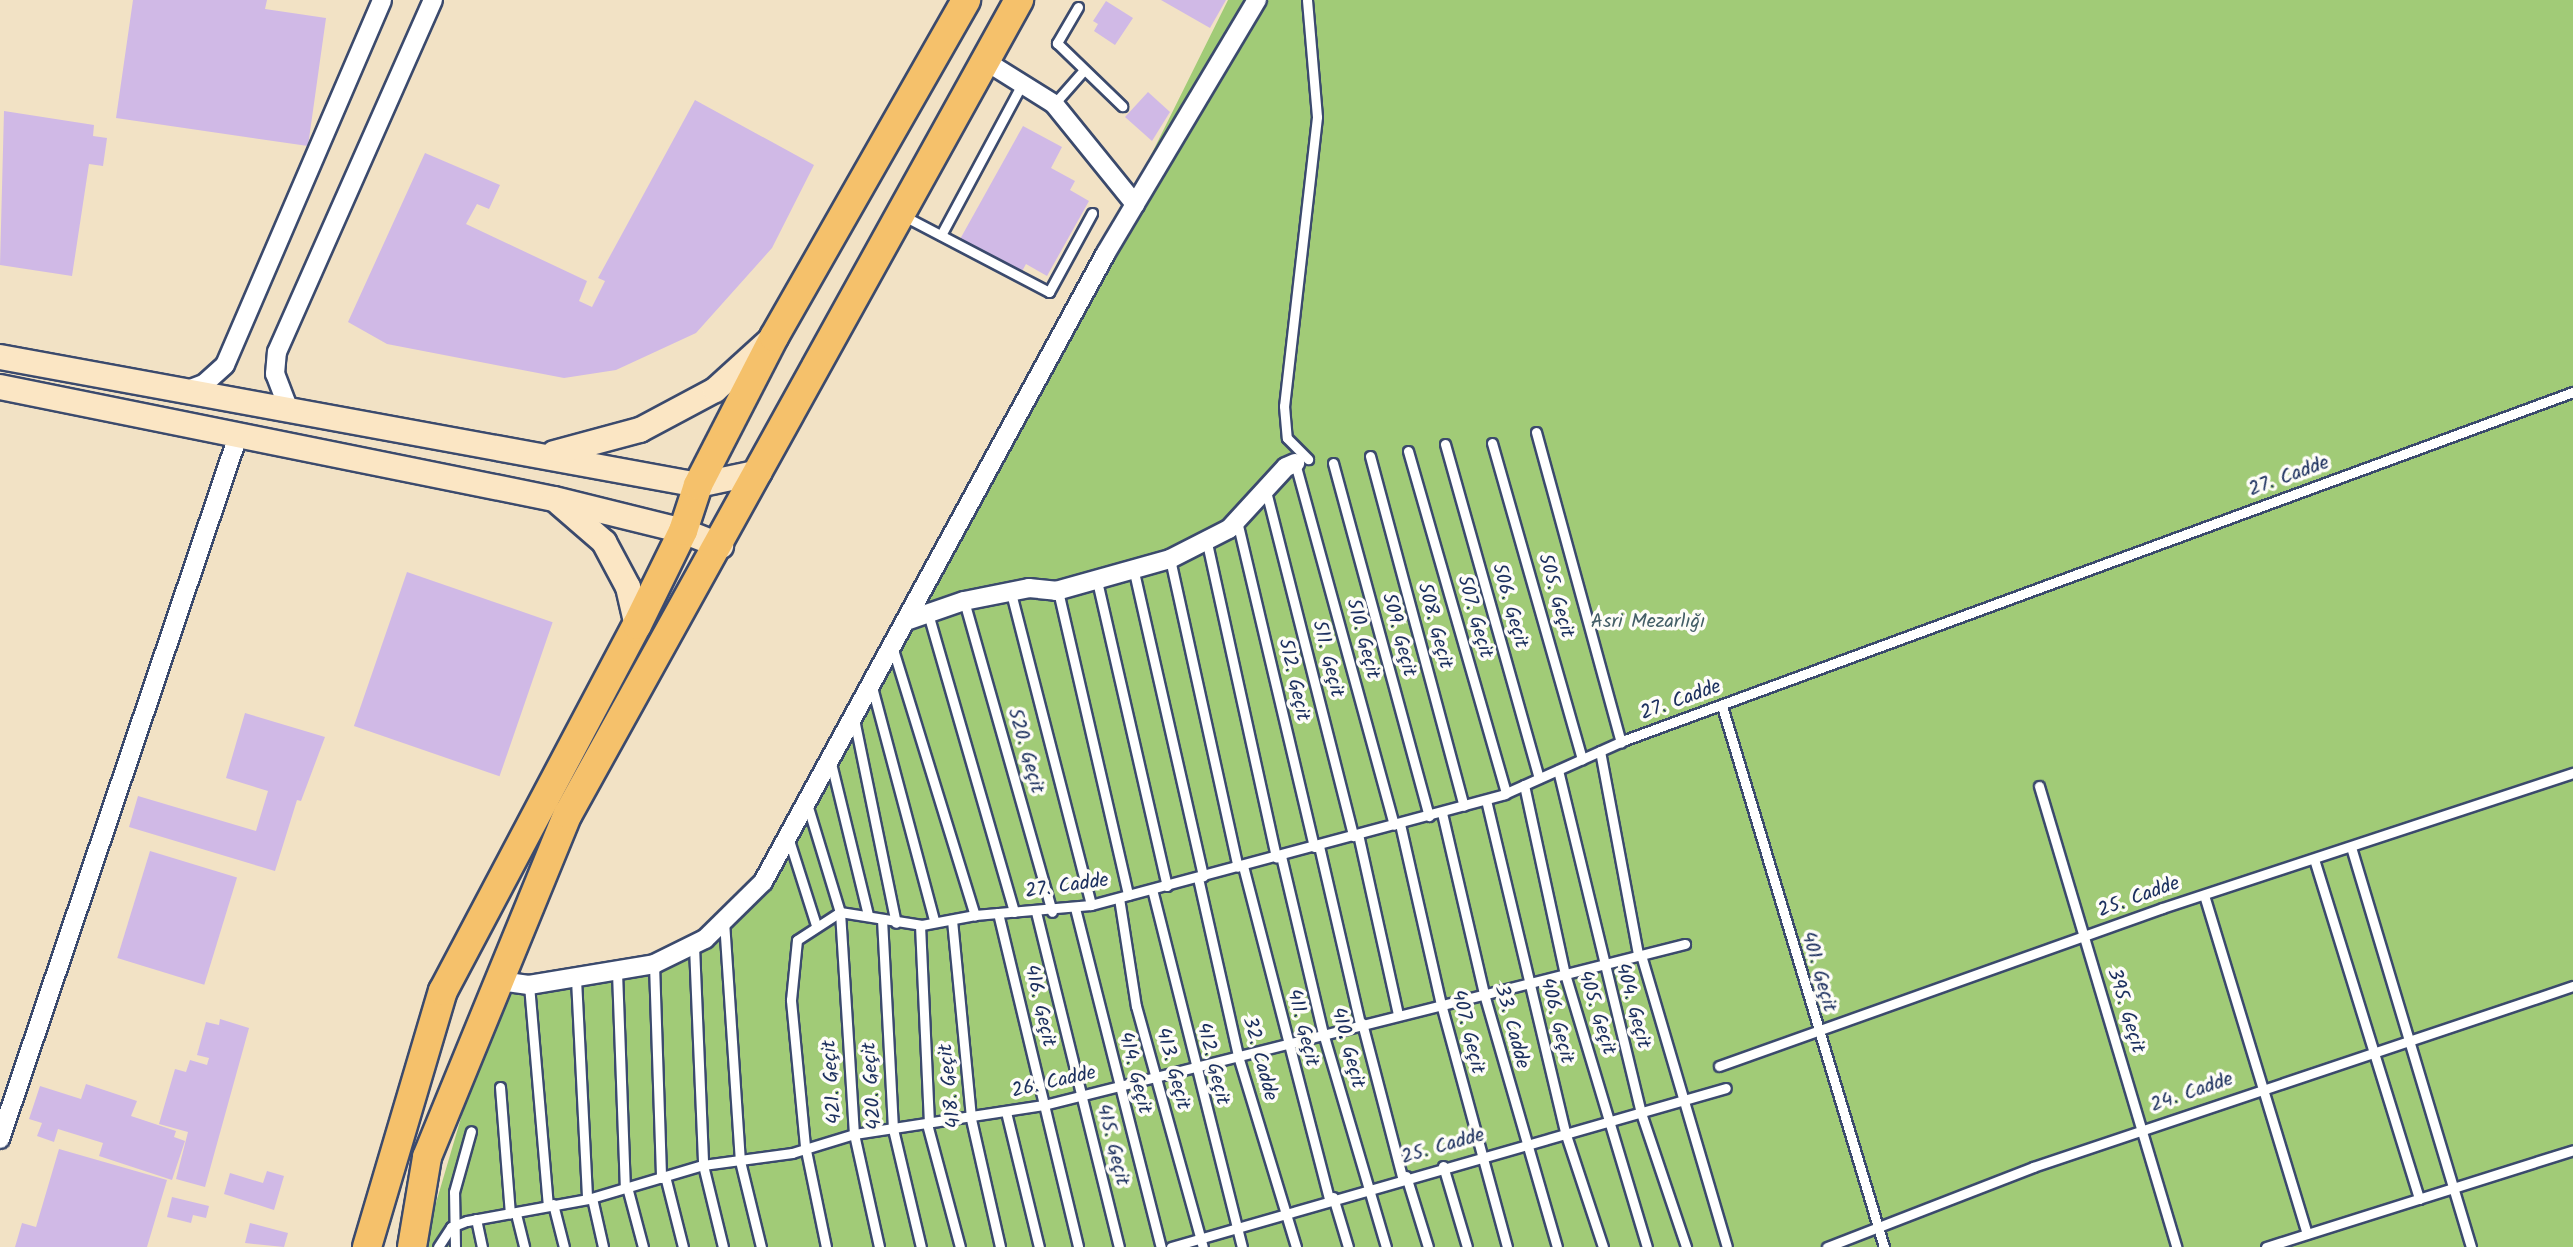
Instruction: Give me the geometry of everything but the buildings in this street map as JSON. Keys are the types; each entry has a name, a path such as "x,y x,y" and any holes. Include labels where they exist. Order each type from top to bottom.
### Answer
{"main road":[{"path":"367,1247 443,991 637,625 683,531 698,485 774,337 966,0"},
{"path":"412,1247 427,1157 568,814 721,546 1019,0"}],"street":[{"path":"188,390 211,379 225,365 382,0"},
{"path":"289,410 275,374 277,352 433,0"},
{"path":"500,981 529,985 654,964 694,946 763,882 808,807 853,715 872,686 891,642 909,620 1135,204 1257,0"},
{"path":"987,62 1054,104 1135,204"},
{"path":"538,456 640,430 715,390 774,337"},
{"path":"0,357 698,485 760,472"},
{"path":"0,387 554,499 683,531 721,546"},
{"path":"0,1139 238,436"},
{"path":"909,620 929,617 964,601 1011,593 1058,590 1134,572 1170,559 1207,543 1237,521 1302,461"},
{"path":"554,499 604,542 628,587 637,625"}],"lane":[{"name":"510. Geçit","path":"1307,0 1317,117 1284,406 1287,438 1302,461 1397,824"},
{"path":"1078,7 1057,43 1122,106"},
{"path":"1054,104 1084,70"},
{"path":"941,235 1022,84"},
{"path":"902,215 1049,292 1092,213"},
{"name":"27. Cadde","path":"840,912 920,925 934,920 975,915 1052,912 1241,867 1486,800 1621,743 2573,392"},
{"path":"1536,432 1621,743"},
{"name":"505. Geçit","path":"1492,443 1582,759"},
{"name":"506. Geçit","path":"1445,444 1539,778"},
{"name":"507. Geçit","path":"1408,451 1506,793"},
{"name":"508. Geçit","path":"1370,456 1464,806"},
{"name":"509. Geçit","path":"1333,463 1429,816"},
{"name":"511. Geçit","path":"1266,491 1398,1014"},
{"name":"512. Geçit","path":"1237,521 1361,1023 1404,1177 1428,1247"},
{"name":"410. Geçit","path":"1207,543 1323,1033 1386,1247"},
{"name":"411. Geçit","path":"1170,559 1241,867 1286,1043 1348,1247"},
{"name":"32. Cadde","path":"1134,572 1238,1056 1296,1247"},
{"path":"1097,581 1167,886"},
{"name":"413. Geçit","path":"1058,590 1124,897 1136,1006 1202,1243"},
{"path":"1011,593 1091,905"},
{"name":"520. Geçit","path":"964,601 1052,912"},
{"path":"929,617 1014,912"},
{"path":"891,642 975,915"},
{"path":"872,686 934,920"},
{"name":"401. Geçit","path":"1722,706 1817,1033 1884,1247"},
{"path":"853,715 896,923"},
{"path":"1600,751 1639,955 1679,1099 1727,1247"},
{"path":"831,761 868,915"},
{"name":"404. Geçit","path":"1558,770 1602,964 1640,1110 1686,1247"},
{"name":"25. Cadde","path":"1719,1066 2204,895 2573,773"},
{"name":"405. Geçit","path":"1524,785 1565,974 1647,1247"},
{"name":"395. Geçit","path":"2039,786 2176,1247"},
{"name":"406. Geçit","path":"1486,800 1565,1132 1603,1247"},
{"name":"421. Geçit","path":"808,807 840,912 854,1134 879,1247"},
{"name":"33. Cadde","path":"1442,813 1484,994 1524,1143 1557,1247"},
{"name":"407. Geçit","path":"1397,824 1480,1156 1507,1247"},
{"path":"789,840 816,925"},
{"path":"2351,847 2412,1041 2471,1247"},
{"path":"2314,859 2419,1199"},
{"name":"412. Geçit","path":"1152,889 1193,1068 1242,1247"},
{"path":"2204,895 2307,1234"},
{"name":"414. Geçit","path":"1075,908 1161,1247"},
{"path":"826,1247 805,1146 791,1000 797,940 840,912"},
{"name":"415. Geçit","path":"1036,912 1119,1247"},
{"name":"416. Geçit","path":"998,913 1078,1247"},
{"name":"420. Geçit","path":"882,919 893,1129 921,1247"},
{"name":"418. Geçit","path":"952,920 971,1119 1000,1247"},
{"path":"724,921 740,1161 761,1247"},
{"path":"920,925 928,1124 960,1247"},
{"name":"26. Cadde","path":"451,1227 476,1219 589,1198 703,1165 740,1161 854,1134 971,1119 1044,1105 1685,944"},
{"path":"694,946 703,1165 723,1247"},
{"path":"654,964 663,1177 683,1247"},
{"path":"617,972 626,1188 643,1247"},
{"path":"576,979 589,1198 603,1247"},
{"path":"529,985 550,1204 564,1247"},
{"name":"24. Cadde","path":"1827,1247 1845,1244 1878,1228 2143,1129 2573,986"},
{"path":"500,1087 513,1214 524,1247"},
{"name":"25. Cadde","path":"1171,1247 1202,1243 1236,1227 1331,1197 1726,1088"},
{"path":"1006,1112 1039,1247"},
{"path":"455,1247 451,1227 456,1176 471,1131"},
{"path":"2266,1247 2573,1151"},
{"path":"1443,1166 1467,1247"},
{"path":"476,1219 482,1247"},
{"path":"438,1247 451,1227"}],"green space":[{"name":"Asri Mezarlığı","path":"1228,0 2573,0 2573,1247 423,1247 501,982 657,965 765,886 943,574"}]}
